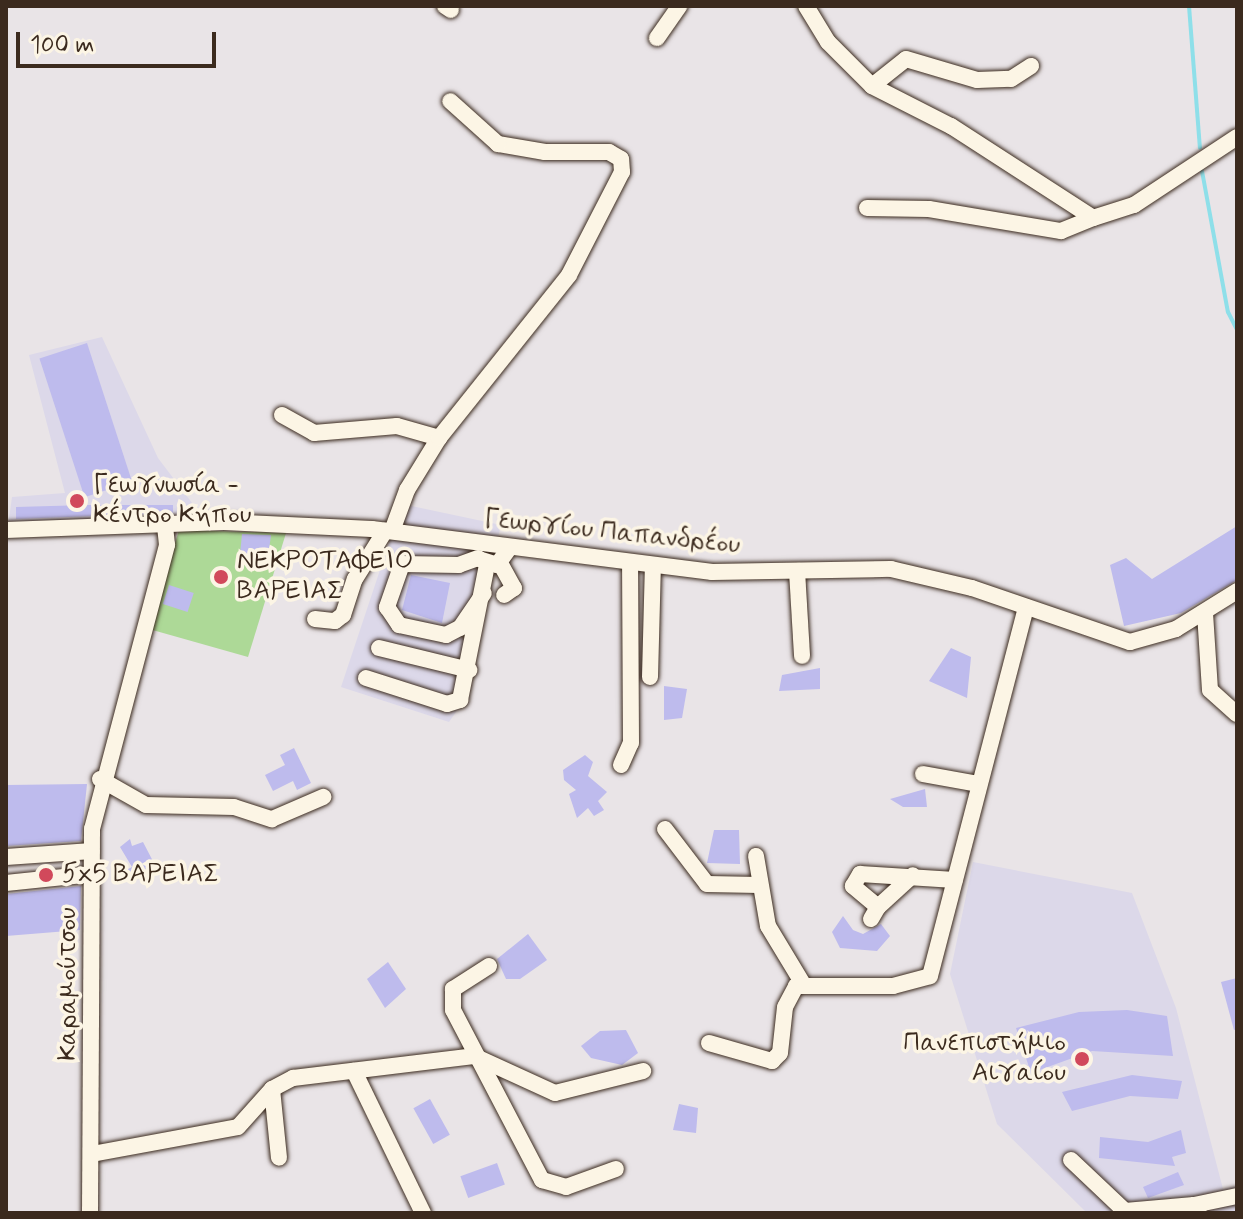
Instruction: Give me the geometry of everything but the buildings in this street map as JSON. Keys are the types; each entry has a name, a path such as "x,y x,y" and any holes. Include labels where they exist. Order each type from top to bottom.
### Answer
{"street":[{"path":"657,38 679,6"},
{"path":"806,6 828,42 872,86 951,126 1093,218"},
{"path":"872,86 906,59 977,80 1011,79 1031,66"},
{"path":"315,619 340,618 359,570 389,531 407,490 439,438 569,275 617,188 623,164 609,152 545,152 498,144 450,101"},
{"path":"867,208 929,209 1061,231 1134,205 1237,137"},
{"path":"282,415 314,433 397,426 439,438"},
{"name":"Γεωργίου Παπανδρέου","path":"6,530 224,522 389,531 653,566 797,571 891,569 1026,607 1130,642 1158,637 1205,613 1237,591"},
{"name":"Καραμούτσου","path":"90,1213 92,851 100,779 167,545 165,526"},
{"path":"467,541 514,588 504,595"},
{"path":"484,593 460,628 446,635 399,625 387,607 402,564 488,562 510,547"},
{"path":"366,678 453,705 463,696 488,562"},
{"path":"621,765 631,743 630,563"},
{"path":"650,677 653,566"},
{"path":"797,571 802,656"},
{"path":"709,1043 775,1060 789,993 803,984 925,980 938,959 978,784 1026,607"},
{"path":"1205,613 1210,690 1237,714"},
{"path":"379,648 469,670"},
{"path":"923,774 978,784"},
{"path":"100,779 146,805 234,807 272,819 323,797"},
{"path":"665,829 707,884 759,885"},
{"path":"6,857 92,851"},
{"path":"756,856 759,885 777,946 803,984"},
{"path":"6,883 93,874"},
{"path":"913,875 874,913 853,886 854,877 913,875 955,880"},
{"path":"489,966 458,983 451,996 474,1056 546,1183 566,1187 616,1169"},
{"path":"92,1154 238,1127 272,1089 293,1078 474,1056 555,1093 643,1071"},
{"path":"354,1071 423,1213"},
{"path":"272,1089 279,1158"},
{"path":"1071,1160 1125,1211 1191,1210 1237,1196"}],"shaded area":[{"path":"102,337 158,458 205,520 8,526 12,497 65,493 29,355"},
{"path":"402,504 501,525 458,709 449,722 341,687"},
{"name":"Πανεπιστήμιο Αιγαίου","path":"973,862 1132,893 1176,1008 1223,1189 1237,1186 1237,1213 1087,1213 997,1124 950,974"}],"green space":[{"path":"179,530 286,533 248,657 149,629"}],"waterway":[{"path":"1189,6 1200,148"},
{"path":"1202,171 1228,312 1237,330"}],"place":[{"name":"Γεωγνωσία - Κέντρο Κήπου","path":"77,501"},
{"name":"ΝΕΚΡΟΤΑΦΕΙΟ ΒΑΡΕΙΑΣ","path":"221,577"},
{"name":"5x5 ΒΑΡΕΙΑΣ","path":"46,875"},
{"name":"Πανεπιστήμιο Αιγαίου","path":"1082,1059"}]}
